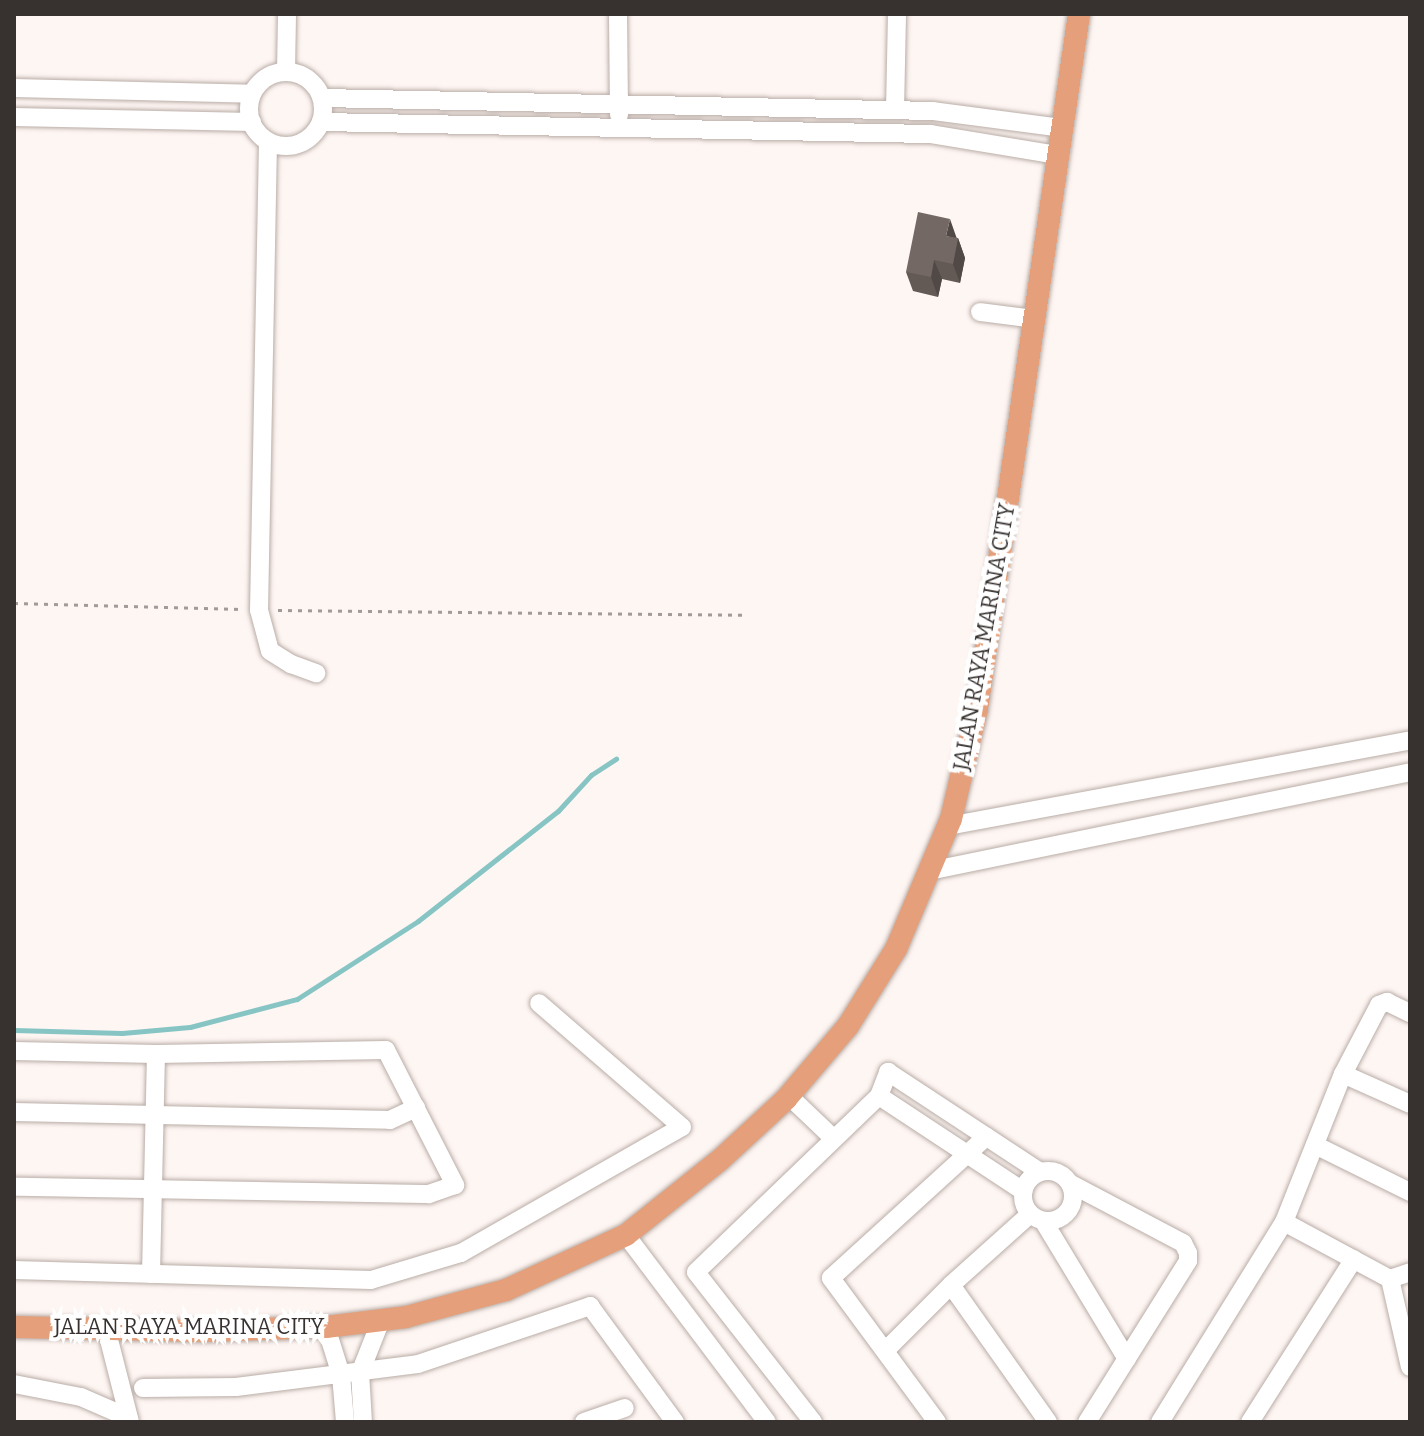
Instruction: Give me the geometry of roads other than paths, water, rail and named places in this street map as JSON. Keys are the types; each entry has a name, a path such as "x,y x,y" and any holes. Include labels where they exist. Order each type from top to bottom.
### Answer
{"main road":[{"name":"JALAN RAYA MARINA CITY","path":"14,1327 204,1331 326,1327 381,1320 506,1290 626,1235 720,1160 789,1096 848,1026 896,949 948,826 977,709 1079,14"}],"street":[{"path":"286,72 287,14"},
{"path":"618,14 620,128"},
{"path":"895,110 897,14"},
{"path":"286,72 304,76 322,98 321,122 305,141 280,146 268,142 252,122 252,94 266,78 286,72"},
{"path":"14,88 252,94"},
{"path":"322,98 933,111 1062,128"},
{"path":"14,117 252,122"},
{"path":"321,122 931,134 1058,155"},
{"path":"268,142 259,610 270,651 291,664 316,673"},
{"path":"980,312 1035,319"},
{"path":"948,826 1410,740"},
{"path":"1296,761 1299,795"},
{"path":"929,871 1410,772"},
{"path":"1160,1422 1284,1222 1343,1074 1379,1005 1387,1002 1410,1013"},
{"path":"14,1270 371,1280 461,1253 682,1127 539,1003"},
{"path":"14,1051 156,1054 386,1050 455,1185 429,1194 14,1187"},
{"path":"151,1274 156,1054"},
{"path":"670,1293 696,1272 879,1096 888,1072 1040,1172 1058,1172 1071,1184 1183,1243 1188,1261 1087,1422"},
{"path":"1343,1074 1410,1104"},
{"path":"789,1096 834,1139"},
{"path":"879,1096 1023,1191"},
{"path":"14,1112 390,1120 416,1108"},
{"path":"937,1422 831,1278 986,1137"},
{"path":"1315,1145 1410,1192"},
{"path":"1040,1172 1026,1183 1023,1191 1025,1207 1037,1218 1127,1359"},
{"path":"885,1351 951,1285 1037,1218 1060,1219 1072,1208 1071,1184"},
{"path":"1284,1222 1390,1279 1410,1367"},
{"path":"626,1235 767,1422"},
{"path":"1250,1422 1354,1259"},
{"path":"696,1272 813,1422"},
{"path":"1390,1279 1410,1272"},
{"path":"951,1285 1048,1422"},
{"path":"143,1388 236,1387 418,1364 590,1306 675,1422"},
{"path":"345,1422 350,1374 381,1320"},
{"path":"326,1327 350,1374 363,1422"},
{"path":"106,1328 129,1420"},
{"path":"14,1384 81,1397 129,1420"},
{"path":"584,1422 625,1408"}],"waterway":[{"path":"14,1030 122,1033 190,1027 297,999 418,921 558,811 591,775 616,759"}]}
